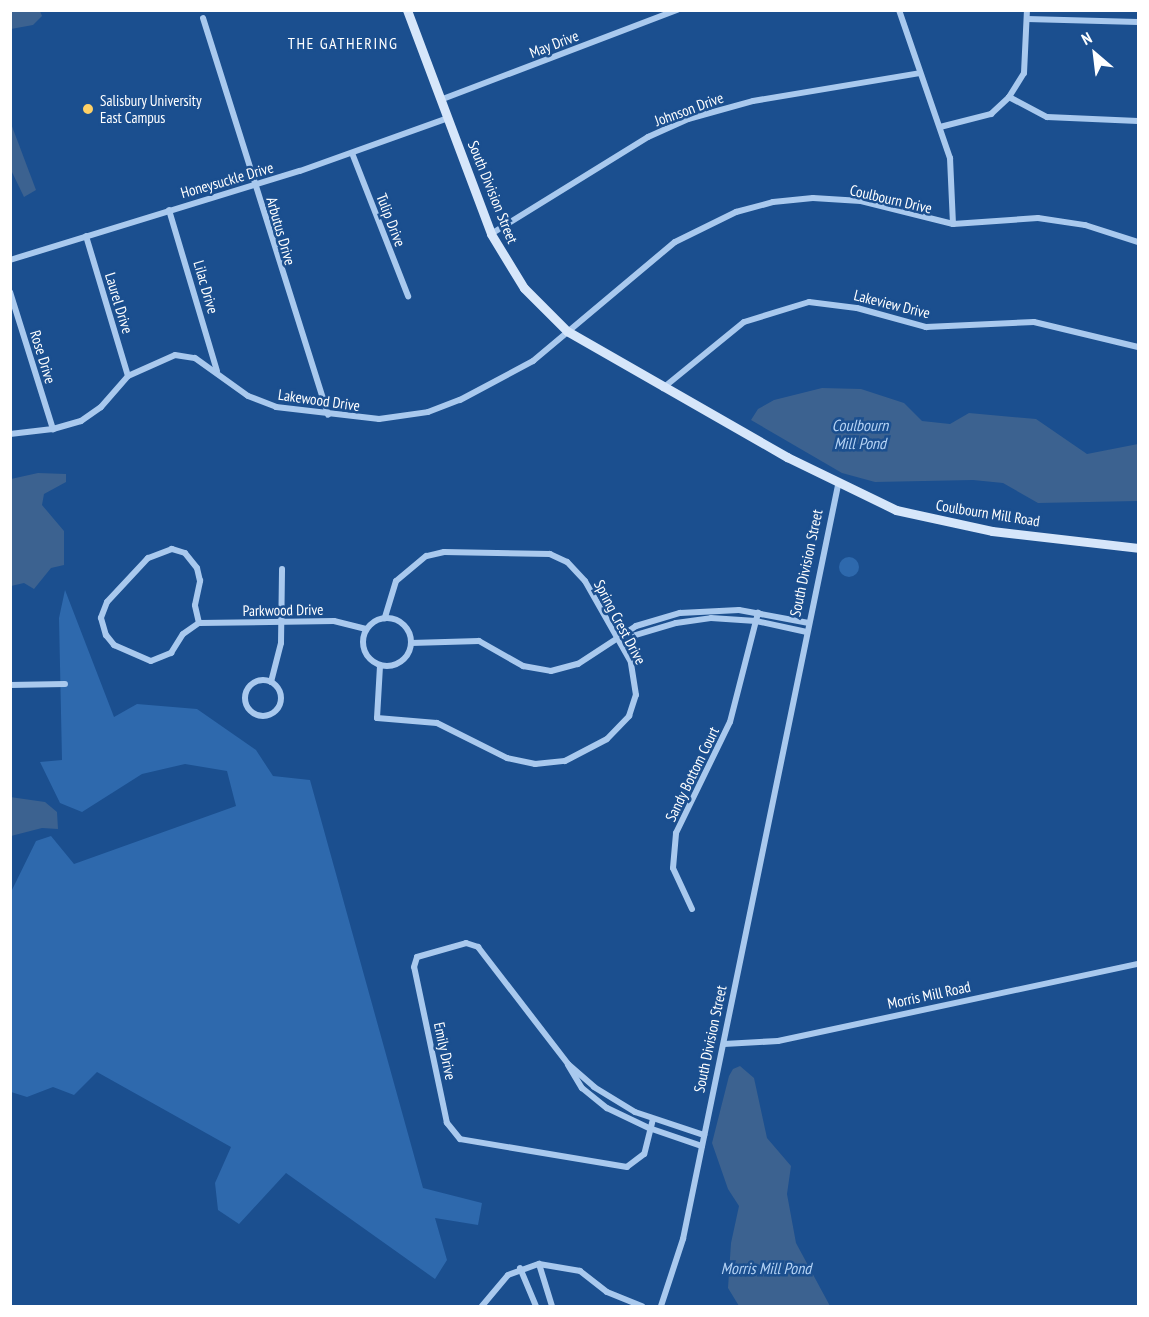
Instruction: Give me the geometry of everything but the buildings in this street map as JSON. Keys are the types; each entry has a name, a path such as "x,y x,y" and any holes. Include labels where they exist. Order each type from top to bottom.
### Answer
{"street":[{"name":"South Division Street","path":"407,10 491,234 524,288 567,331 663,388 838,485 683,1239 661,1306"},
{"name":"May Drive","path":"440,100 677,10"},
{"path":"899,10 940,127 954,185 953,224"},
{"path":"940,127 991,114 1009,97 1024,73 1027,10"},
{"name":"Arbutus Drive","path":"203,18 328,415"},
{"path":"1027,19 1138,24"},
{"name":"Johnson Drive","path":"491,234 648,137 688,119 753,100 920,73"},
{"path":"1009,97 1047,117 1138,121"},
{"name":"Honeysuckle Drive","path":"10,260 352,153 448,118"},
{"name":"Tulip Drive","path":"352,153 408,296"},
{"name":"Coulbourn Drive","path":"567,331 675,242 750,207 813,198 861,201 953,224 1038,218 1085,225 1138,242"},
{"name":"Lilac Drive","path":"169,210 217,371"},
{"name":"Laurel Drive","path":"86,236 128,376"},
{"name":"Rose Drive","path":"10,292 53,429"},
{"name":"Lakeview Drive","path":"663,388 744,322 809,302 857,308 926,327 1034,322 1138,347"},
{"name":"Lakewood Drive","path":"10,434 53,429 93,414 128,376 174,355 195,358 264,404 328,415 399,419 443,407 533,361 567,331"},
{"name":"Coulbourn Mill Road","path":"838,485 896,510 941,522 1138,548"},
{"path":"172,549 185,553 197,568 200,581 195,605 199,623 183,634 171,653 151,661 114,645 106,635 101,618 107,602 148,558 172,549"},
{"name":"Spring Crest Drive","path":"380,666 377,718 437,723 516,761 535,764 565,760 615,733 629,716 636,683 618,640 573,567 558,557 532,551 426,556 396,581 385,618"},
{"path":"271,682 283,622 282,569"},
{"path":"411,643 479,641 524,666 551,671 578,664 618,640 636,626 680,613 727,609 809,623"},
{"name":"Sandy Bottom Court","path":"692,909 674,868 676,833 730,722 758,613"},
{"path":"385,618 400,622 411,643 400,662 380,666 364,650 366,629 385,618"},
{"path":"618,640 690,620 756,621 807,632"},
{"name":"Parkwood Drive","path":"199,623 344,622 366,629"},
{"path":"259,680 271,682 279,690 279,707 264,716 253,713 244,698 248,686 259,680"},
{"path":"10,685 65,684"},
{"name":"Emily Drive","path":"653,1119 644,1154 636,1164 624,1167 460,1139 447,1123 414,967 417,957 466,944 478,947 568,1064 616,1102 653,1119 704,1135"},
{"name":"Morris Mill Road","path":"724,1044 778,1041 1138,964"},
{"name":"Emily Drive","path":"568,1064 573,1078 595,1098 649,1128 702,1146"},
{"path":"539,1264 552,1306"},
{"path":"482,1306 501,1281 520,1268 539,1264 580,1270 607,1292 642,1306"},
{"path":"520,1268 536,1306"}],"shaded area":[{"path":"845,557 853,557 859,563 859,571 853,577 845,577 839,571 839,563"},
{"path":"65,590 114,717 137,704 197,709 256,750 273,776 310,780 423,1188 482,1203 478,1225 435,1218 447,1260 435,1279 286,1173 239,1224 218,1210 215,1183 231,1147 97,1072 74,1095 53,1087 27,1097 11,1092 10,894 36,841 51,836 74,864 236,806 227,771 185,764 142,774 82,812 60,803 40,762 62,760 59,618"}],"water":[{"path":"11,10 40,11 42,16 33,25 11,29"},
{"path":"10,121 36,190 24,197 11,170"},
{"name":"Coulbourn Mill Pond","path":"822,388 861,389 904,403 922,421 950,424 969,413 1036,419 1087,454 1138,444 1138,501 1038,503 1003,483 973,480 875,482 842,473 751,420 758,409 774,400"},
{"path":"38,473 66,474 66,482 44,494 42,505 64,531 64,565 51,568 34,589 24,583 11,586 11,479"},
{"path":"10,797 45,802 57,812 58,829 42,828 11,836"},
{"name":"Morris Mill Pond","path":"740,1066 754,1078 767,1138 791,1166 787,1194 796,1243 830,1306 739,1306 728,1288 731,1243 739,1206 728,1189 712,1143 729,1076 733,1069"}],"place":[{"name":"Salisbury University East Campus","path":"88,109"}],"district":[{"name":"THE GATHERING","path":"343,43"}]}
